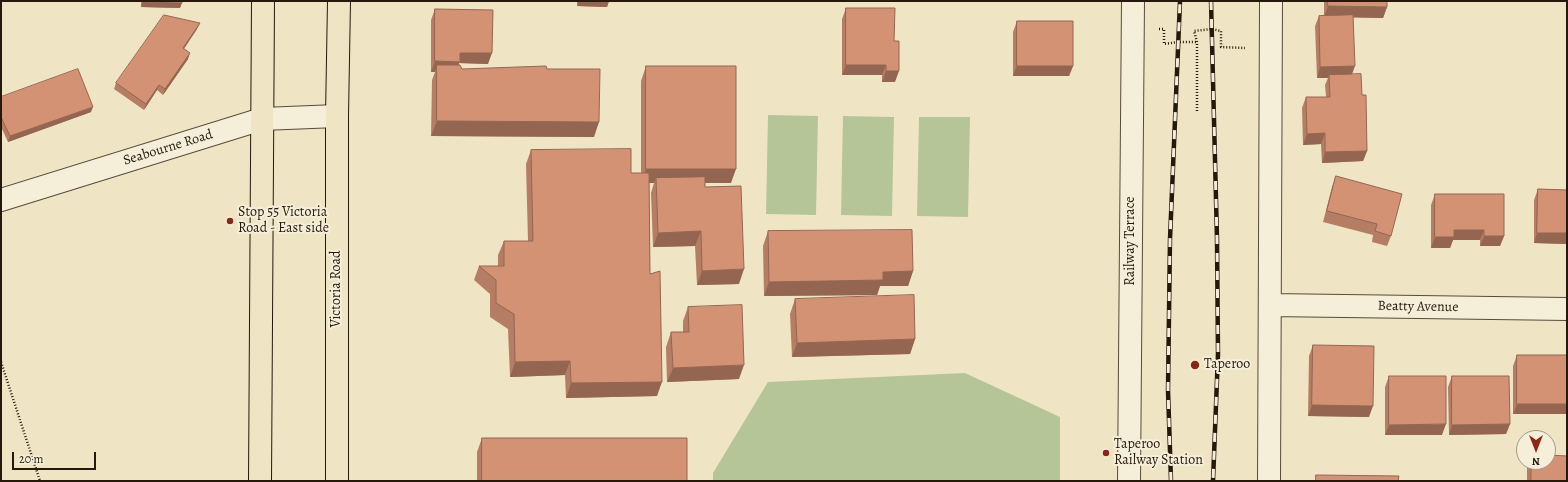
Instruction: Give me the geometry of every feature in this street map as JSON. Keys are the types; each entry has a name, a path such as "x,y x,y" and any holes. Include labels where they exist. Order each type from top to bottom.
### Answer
{"highway":[{"path":"260,481 263,1"},
{"name":"Victoria Road","path":"338,481 339,1"}],"street":[{"name":"Railway Terrace","path":"1129,481 1133,1"},
{"path":"1269,481 1271,1"},
{"name":"Seabourne Road","path":"1,200 262,119 338,116"},
{"name":"Beatty Avenue","path":"1270,305 1567,309"}],"path":[{"path":"1197,111 1197,42 1194,31 1212,29 1221,31 1222,47 1271,48"},
{"path":"1164,44 1197,42"},
{"path":"1,362 40,481"}],"green space":[{"path":"768,115 818,116 816,215 766,214"},
{"path":"843,116 894,117 892,216 841,215"},
{"path":"919,117 970,117 968,217 917,216"},
{"path":"965,373 1060,417 1060,481 713,481 713,473 768,382"}],"building":[{"path":"182,1 182,3 143,2"},
{"path":"1328,1 1387,1 1387,7 1328,6"},
{"path":"846,8 895,8 894,41 899,41 899,71 886,71 886,65 846,65"},
{"path":"435,9 493,10 492,53 460,53 460,62 435,61"},
{"path":"164,15 200,23 183,48 190,53 165,89 159,85 146,104 116,83"},
{"path":"1353,15 1355,66 1320,67 1319,16"},
{"path":"1017,21 1073,21 1073,66 1017,66"},
{"path":"437,65 460,65 462,69 546,66 547,69 600,69 599,122 437,121"},
{"path":"646,66 736,66 736,169 646,169"},
{"path":"78,69 93,107 10,136 1,117 1,97"},
{"path":"1361,74 1362,95 1366,95 1367,151 1325,152 1325,133 1307,134 1306,97 1330,97 1329,75"},
{"path":"631,149 631,173 649,173 650,274 660,271 662,382 571,383 570,361 515,362 514,314 496,303 496,280 479,266 504,266 504,241 533,241 531,150"},
{"path":"1336,176 1402,194 1391,236 1375,231 1377,224 1327,211"},
{"path":"705,177 705,187 741,186 744,269 702,271 701,231 658,233 656,178"},
{"path":"1538,189 1567,190 1567,233 1537,233"},
{"path":"1435,194 1504,194 1504,236 1484,236 1484,230 1454,230 1454,237 1435,237"},
{"path":"912,230 913,271 883,272 883,280 769,282 768,231"},
{"path":"914,295 915,339 797,343 795,299"},
{"path":"742,305 744,365 673,368 671,332 689,332 688,307"},
{"path":"1313,345 1374,346 1373,406 1312,405"},
{"path":"1517,355 1567,355 1567,404 1517,404"},
{"path":"1389,376 1446,376 1446,424 1389,425"},
{"path":"1452,376 1509,376 1510,424 1452,425"},
{"path":"482,438 687,438 687,481 482,481"},
{"path":"1556,455 1567,456 1567,481 1531,481 1531,470 1556,470"},
{"path":"1316,475 1399,476 1398,481 1316,481"}],"railway":[{"path":"1171,481 1168,390 1170,239 1180,1"},
{"path":"1211,1 1217,239 1218,354 1213,481"}],"place":[{"name":"Stop 55 Victoria Road - East side","path":"230,221"},
{"name":"Taperoo","path":"1195,365"},
{"name":"Taperoo Railway Station","path":"1106,453"}]}
